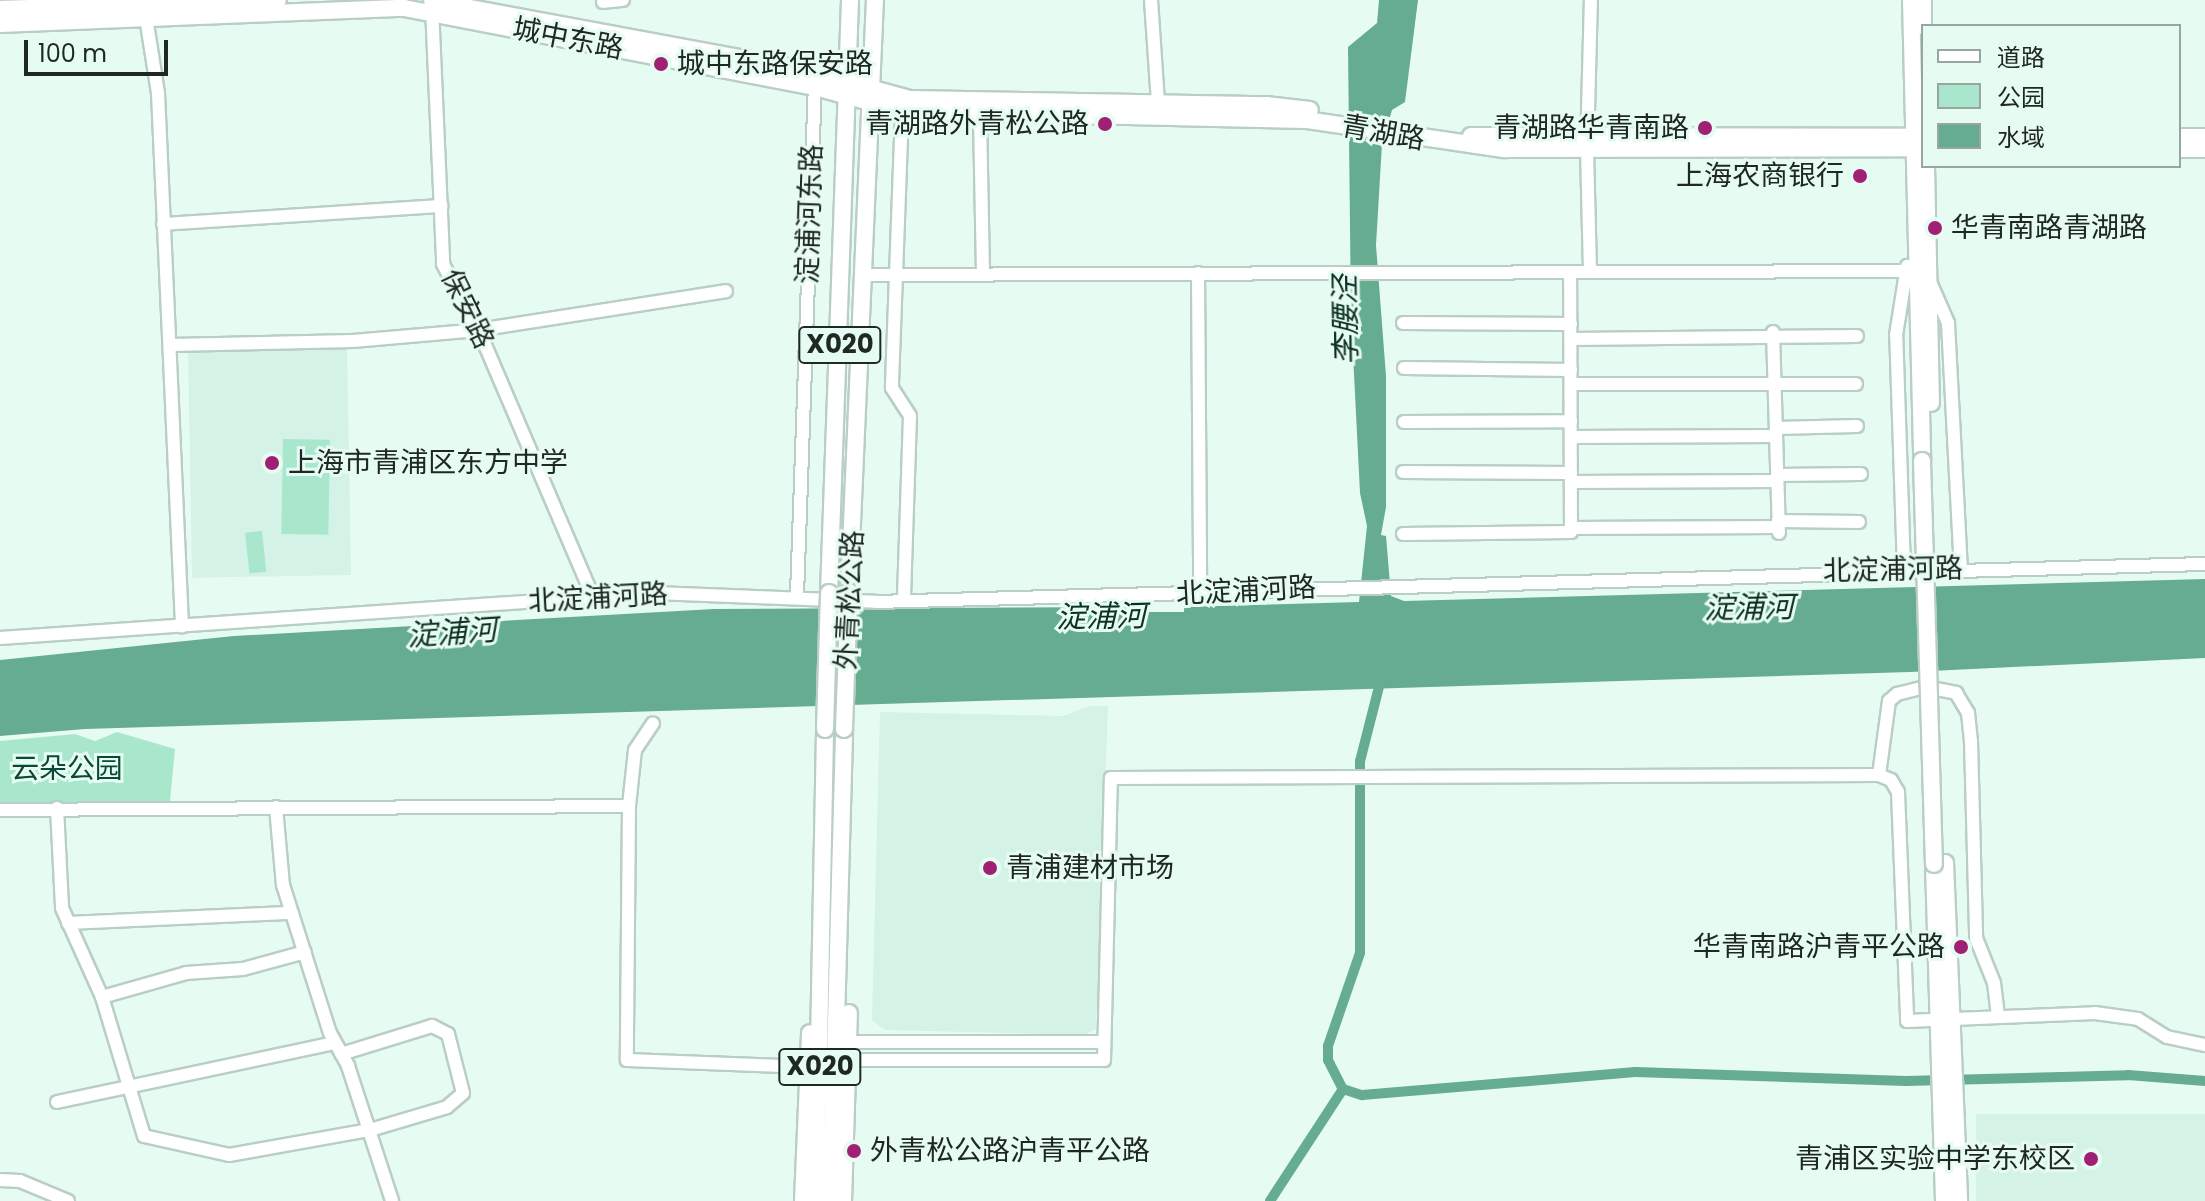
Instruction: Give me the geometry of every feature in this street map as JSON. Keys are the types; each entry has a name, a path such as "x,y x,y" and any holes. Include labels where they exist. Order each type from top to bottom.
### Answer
{"main road":[{"name":"城中东路","path":"0,24 144,8 278,0"},
{"name":"外青松公路","path":"816,1201 825,729 850,0"},
{"name":"外青松公路","path":"831,1201 849,592 874,98 875,0"},
{"path":"1911,0 1917,143 1917,316 1927,461 1948,1057 1944,1201"},
{"path":"1923,0 1923,24"},
{"name":"城中东路","path":"7,6 369,8 430,3 815,80 874,98"},
{"name":"青湖路","path":"874,98 1266,105 1392,129 1587,145 1917,143"},
{"name":"青湖路","path":"874,98 902,111 980,117 1262,117 1347,121"},
{"path":"2181,137 2205,137"},
{"path":"2181,149 2205,149"},
{"path":"1926,168 1927,461"},
{"path":"803,1201 809,1067 823,932"},
{"path":"840,940 848,983 849,1042 843,1201"},
{"path":"1949,1105 1959,1201"}],"street":[{"path":"603,2 623,0"},
{"path":"1151,0 1158,103"},
{"path":"1590,272 1587,145 1591,0"},
{"name":"保安路","path":"430,3 443,264 478,330 593,597"},
{"path":"144,8 158,93 172,345 182,626"},
{"name":"淀浦河东路","path":"797,595 815,80"},
{"path":"902,111 892,388 910,416 904,599"},
{"path":"980,117 983,274"},
{"path":"163,224 441,206"},
{"path":"1904,570 1896,335 1905,271 1916,245"},
{"path":"865,275 1905,271"},
{"path":"1198,273 1200,593"},
{"path":"1570,273 1571,528"},
{"path":"1928,279 1948,323 1961,569"},
{"path":"1902,286 1917,316"},
{"path":"172,345 353,341 478,330 726,291"},
{"path":"1403,323 1571,324"},
{"path":"1571,339 1773,334 1857,336"},
{"path":"1773,334 1778,527"},
{"path":"1404,368 1571,370"},
{"path":"1571,384 1856,384"},
{"path":"1404,422 1571,421"},
{"path":"1571,437 1776,432 1857,426"},
{"path":"1403,472 1777,478 1861,474"},
{"path":"1403,534 1571,528 1778,527 1859,522"},
{"name":"北淀浦河路","path":"0,638 593,597 797,595 846,602 1904,570 2205,564"},
{"path":"1879,775 1889,701 1897,694 1926,687 1956,693 1968,713 1971,741 1976,938 1994,983 1998,1016"},
{"path":"653,723 635,750 629,806 627,1060 809,1067"},
{"path":"848,1060 1104,1060 1111,778 1879,775 1891,780 1898,792 1907,1021 2095,1013 2138,1019 2183,1043 2205,1045"},
{"path":"0,810 629,806"},
{"path":"276,807 279,866 292,913 338,1049 370,1130 392,1201"},
{"path":"57,808 62,908 102,997 129,1088 144,1136 163,1144 229,1155 370,1130 447,1107 463,1093 448,1034 432,1026 338,1049 129,1088 57,1102"},
{"path":"68,923 292,913"},
{"path":"102,997 186,973 243,969 305,952"},
{"path":"849,1042 1104,1042"},
{"path":"0,1180 20,1181 68,1201"}],"shaded area":[{"name":"上海市青浦区东方中学","path":"347,346 351,575 192,578 188,349"},
{"name":"青浦建材市场","path":"1090,706 1108,706 1096,1029 1084,1035 886,1030 872,1021 880,712 1063,716"},
{"name":"青浦区实验中学东校区","path":"1976,1114 2205,1114 2205,1201 1976,1201"}],"green space":[{"path":"283,439 330,440 328,535 281,534"},
{"path":"262,531 266,572 249,574 245,533"},
{"name":"云朵公园","path":"117,732 175,749 170,801 0,803 0,741 75,734 95,741"}],"water":[{"name":"淀浦河","path":"1379,0 1418,0 1405,102 1392,110 1382,144 1376,245 1386,376 1386,507 1381,535 1386,536 1391,596 1404,601 2205,579 2205,658 1910,672 85,729 0,736 0,660 234,636 714,609 1142,607 1144,612 1184,612 1184,607 1359,602 1367,526 1360,493 1351,315 1348,47 1377,23"}],"waterway":[{"path":"1382,675 1360,761 1360,953 1328,1046 1328,1060 1343,1089 1362,1095 1635,1072 1906,1081 2128,1075 2205,1081"},
{"path":"1270,1201 1343,1089"}],"place":[{"name":"城中东路保安路","path":"661,64"},
{"name":"青湖路外青松公路","path":"1105,124"},
{"name":"青湖路华青南路","path":"1705,128"},
{"name":"上海农商银行","path":"1860,176"},
{"name":"华青南路青湖路","path":"1935,228"},
{"name":"上海市青浦区东方中学","path":"272,463"},
{"name":"青浦建材市场","path":"990,868"},
{"name":"华青南路沪青平公路","path":"1961,947"},
{"name":"外青松公路沪青平公路","path":"854,1151"},
{"name":"青浦区实验中学东校区","path":"2091,1159"}],"water label":[{"name":"李腰泾","path":"1346,320"}]}
